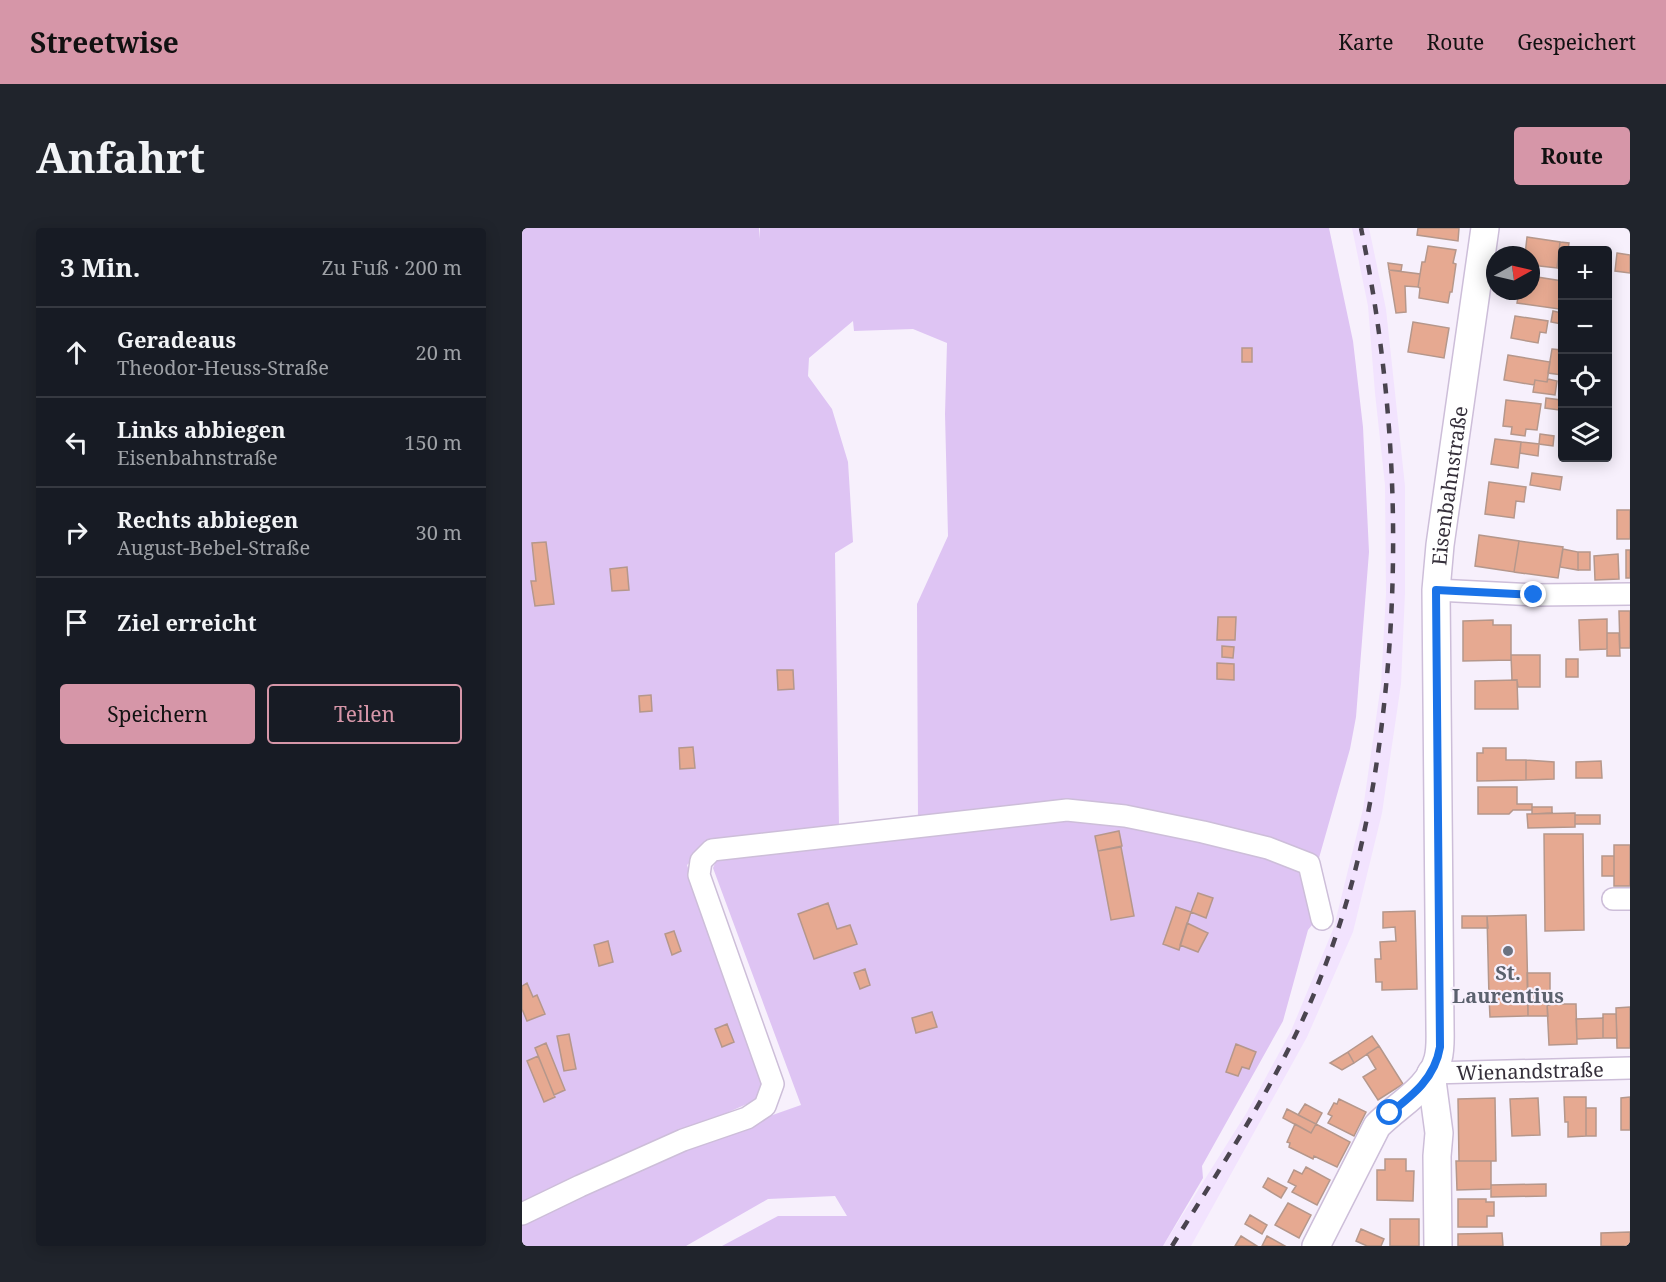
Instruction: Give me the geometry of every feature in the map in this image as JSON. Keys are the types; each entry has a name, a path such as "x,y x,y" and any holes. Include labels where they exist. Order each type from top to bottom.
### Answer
{"main road":[{"name":"Eisenbahnstraße","path":"1438,1246 1439,1133 1431,1073 1438,1061 1440,1026 1436,590 1440,545 1485,228"},
{"path":"1316,1246 1377,1126 1412,1097 1431,1073"}],"street":[{"path":"1436,590 1534,595 1630,594"},
{"path":"522,1214 683,1140 747,1118 765,1106 773,1083 699,875 701,861 712,850 1055,811 1090,811 1125,816 1257,845 1309,864 1322,919"},
{"name":"Wienandstraße","path":"1431,1073 1630,1068"}],"shaded area":[{"path":"522,228 759,228 759,239 760,228 1329,228 1353,341 1363,427 1369,552 1356,717 1350,749 1315,872 1320,915 1308,930 1283,1021 1202,1166 1203,1178 1163,1246 722,1246 778,1216 847,1216 835,1196 768,1199 686,1246 522,1246 522,1222 533,1216 682,1147 801,1105 713,868 718,856 1068,817 1142,827 1214,844 1219,828 1125,810 1065,805 918,821 917,604 948,536 945,414 947,343 913,329 854,331 853,321 809,358 808,376 832,409 848,462 853,542 835,553 839,826 711,843 687,865 763,1086 756,1100 533,1198 522,1205"},
{"path":"1352,228 1369,228 1386,309 1405,486 1405,593 1401,684 1382,813 1353,932 1307,1037 1191,1246 1163,1246 1247,1112 1291,1031 1334,927 1363,809 1381,684 1386,594 1385,485 1368,306"}],"building":[{"path":"1418,228 1459,228 1458,241 1417,235"},
{"path":"1527,237 1560,242 1557,268 1540,266 1540,246 1526,246"},
{"path":"1560,242 1569,243 1569,246 1560,246"},
{"path":"1428,246 1456,250 1452,292 1450,292 1448,303 1419,298 1420,288 1418,287 1422,262 1425,262"},
{"path":"1617,253 1630,255 1630,273 1615,271"},
{"path":"1388,263 1402,265 1401,271 1389,270"},
{"path":"1389,270 1420,274 1418,287 1405,286 1406,312 1396,313"},
{"path":"1540,277 1558,280 1558,309 1517,303 1518,300 1540,300"},
{"path":"1553,311 1558,312 1558,323 1551,322"},
{"path":"1515,316 1548,321 1546,333 1540,332 1538,343 1511,338"},
{"path":"1413,322 1449,328 1444,358 1408,352"},
{"path":"1242,348 1252,348 1252,362 1242,362"},
{"path":"1552,349 1558,350 1558,374 1548,373"},
{"path":"1508,355 1550,362 1547,382 1535,380 1534,385 1504,380"},
{"path":"1548,379 1557,381 1555,395 1533,392 1535,380 1547,382"},
{"path":"1546,398 1558,400 1558,410 1545,408"},
{"path":"1506,400 1541,404 1537,430 1526,429 1525,436 1511,434 1512,427 1503,426"},
{"path":"1540,434 1554,436 1553,446 1539,444"},
{"path":"1495,439 1521,442 1518,468 1491,464"},
{"path":"1521,442 1539,444 1538,456 1520,453"},
{"path":"1532,473 1562,477 1560,490 1530,485"},
{"path":"1489,482 1526,487 1524,502 1516,501 1514,518 1485,514"},
{"path":"1617,510 1630,510 1630,539 1617,539"},
{"path":"1479,535 1519,541 1514,572 1475,566"},
{"path":"1519,541 1563,547 1558,578 1514,572"},
{"path":"546,542 554,604 535,606 531,581 536,581 532,543"},
{"path":"1563,549 1578,552 1578,570 1560,567"},
{"path":"1626,550 1630,550 1630,578 1626,578"},
{"path":"1578,552 1590,552 1590,570 1578,570"},
{"path":"1618,554 1619,579 1595,580 1594,556"},
{"path":"627,567 629,590 612,591 610,569"},
{"path":"1619,611 1630,611 1630,648 1620,648"},
{"path":"1218,617 1236,617 1235,640 1217,640"},
{"path":"1607,619 1607,649 1580,650 1579,620"},
{"path":"1493,620 1493,625 1511,625 1511,660 1463,661 1463,621"},
{"path":"1607,633 1619,633 1620,656 1607,656"},
{"path":"1222,646 1234,647 1233,658 1222,657"},
{"path":"1511,655 1540,655 1540,687 1518,687 1517,680 1512,680"},
{"path":"1566,659 1578,659 1578,677 1566,677"},
{"path":"1217,663 1234,664 1234,680 1217,679"},
{"path":"777,670 793,670 794,689 778,690"},
{"path":"1517,680 1518,709 1475,709 1475,681"},
{"path":"651,695 652,711 640,712 639,696"},
{"path":"693,747 695,768 680,769 679,748"},
{"path":"1483,748 1506,748 1506,760 1526,760 1526,780 1477,781 1477,753 1483,753"},
{"path":"1526,760 1554,762 1554,779 1526,780"},
{"path":"1601,761 1602,778 1576,778 1576,762"},
{"path":"1478,787 1517,787 1517,804 1532,804 1532,810 1513,810 1509,814 1478,814"},
{"path":"1532,807 1552,807 1552,813 1532,814"},
{"path":"1575,813 1575,827 1528,828 1527,814"},
{"path":"1575,815 1600,815 1600,824 1575,824"},
{"path":"1119,831 1122,846 1098,851 1095,836"},
{"path":"1544,834 1583,834 1584,930 1545,931"},
{"path":"1614,845 1630,845 1630,886 1614,886"},
{"path":"1121,847 1134,916 1111,920 1098,851"},
{"path":"1602,856 1614,856 1614,876 1602,876"},
{"path":"1198,893 1213,898 1206,918 1191,912"},
{"path":"828,903 837,929 850,925 857,944 814,959 798,914"},
{"path":"1176,907 1191,912 1179,950 1163,944"},
{"path":"1415,911 1417,989 1382,990 1382,982 1376,982 1375,959 1381,959 1380,942 1396,941 1395,927 1383,928 1383,912"},
{"name":"St. Laurentius","path":"1526,915 1528,996 1489,997 1487,916"},
{"path":"1462,916 1487,916 1488,928 1462,928"},
{"path":"1187,923 1208,933 1198,952 1180,945"},
{"path":"674,931 681,951 672,955 665,934"},
{"path":"608,941 613,962 599,966 594,945"},
{"path":"865,969 870,985 860,989 854,973"},
{"path":"1527,973 1550,973 1548,1016 1528,1016"},
{"path":"527,983 533,997 537,995 545,1014 527,1021 522,1009 522,986"},
{"path":"1528,996 1528,1016 1490,1017 1489,997"},
{"path":"1547,1004 1576,1004 1577,1044 1549,1045"},
{"path":"1630,1007 1630,1048 1617,1048 1616,1008"},
{"path":"932,1012 937,1027 916,1033 912,1018"},
{"path":"1603,1014 1616,1014 1617,1038 1603,1038"},
{"path":"1603,1018 1603,1038 1577,1039 1576,1019"},
{"path":"727,1024 734,1042 722,1047 715,1029"},
{"path":"569,1034 576,1069 564,1071 557,1036"},
{"path":"1372,1036 1379,1046 1354,1063 1348,1052"},
{"path":"546,1043 565,1090 554,1095 535,1048"},
{"path":"1236,1044 1256,1052 1249,1069 1242,1067 1238,1076 1226,1072"},
{"path":"1379,1046 1403,1084 1378,1100 1363,1077 1376,1069 1367,1054"},
{"path":"1348,1052 1354,1063 1342,1070 1330,1063"},
{"path":"538,1056 555,1097 544,1102 527,1061"},
{"path":"1564,1097 1586,1097 1586,1136 1568,1137"},
{"path":"1630,1097 1630,1130 1621,1130 1621,1098"},
{"path":"1495,1098 1496,1161 1459,1161 1458,1099"},
{"path":"1538,1098 1540,1135 1512,1136 1510,1099"},
{"path":"1339,1099 1366,1112 1354,1136 1328,1123 1332,1116 1328,1114"},
{"path":"1305,1104 1322,1113 1316,1124 1298,1115"},
{"path":"1586,1108 1596,1108 1596,1136 1586,1136"},
{"path":"1287,1109 1316,1124 1311,1133 1283,1118"},
{"path":"1295,1124 1311,1133 1316,1124 1350,1142 1337,1167 1314,1156 1313,1159 1289,1147 1290,1143 1287,1142"},
{"path":"1385,1159 1406,1159 1406,1171 1414,1171 1413,1201 1377,1200 1377,1170 1385,1170"},
{"path":"1456,1161 1491,1161 1491,1189 1457,1190"},
{"path":"1306,1167 1330,1180 1317,1205 1292,1192 1296,1186 1288,1182 1294,1170 1302,1174"},
{"path":"1268,1178 1287,1188 1281,1198 1263,1187"},
{"path":"1546,1184 1546,1196 1491,1197 1491,1185"},
{"path":"1458,1199 1486,1199 1486,1202 1494,1202 1494,1216 1487,1216 1487,1227 1458,1227"},
{"path":"1288,1203 1311,1215 1299,1238 1275,1225"},
{"path":"1250,1215 1267,1225 1262,1234 1245,1224"},
{"path":"1390,1219 1419,1219 1419,1246 1390,1246"},
{"path":"1361,1229 1384,1239 1381,1246 1367,1246 1356,1241"},
{"path":"1630,1232 1630,1246 1601,1246 1601,1233"},
{"path":"1502,1233 1503,1246 1458,1246 1458,1234"},
{"path":"1241,1236 1257,1246 1235,1246"},
{"path":"1267,1236 1285,1246 1262,1246"}],"railway":[{"path":"1172,1246 1271,1083 1305,1014 1343,914 1368,815 1379,748 1389,653 1393,531 1392,470 1381,349 1361,228"}],"place":[{"name":"St. Laurentius","path":"1508,951"}],"route":[{"path":"1390,1113 1412,1097 1422,1086 1438,1061 1440,1047 1436,590 1534,595"}]}
